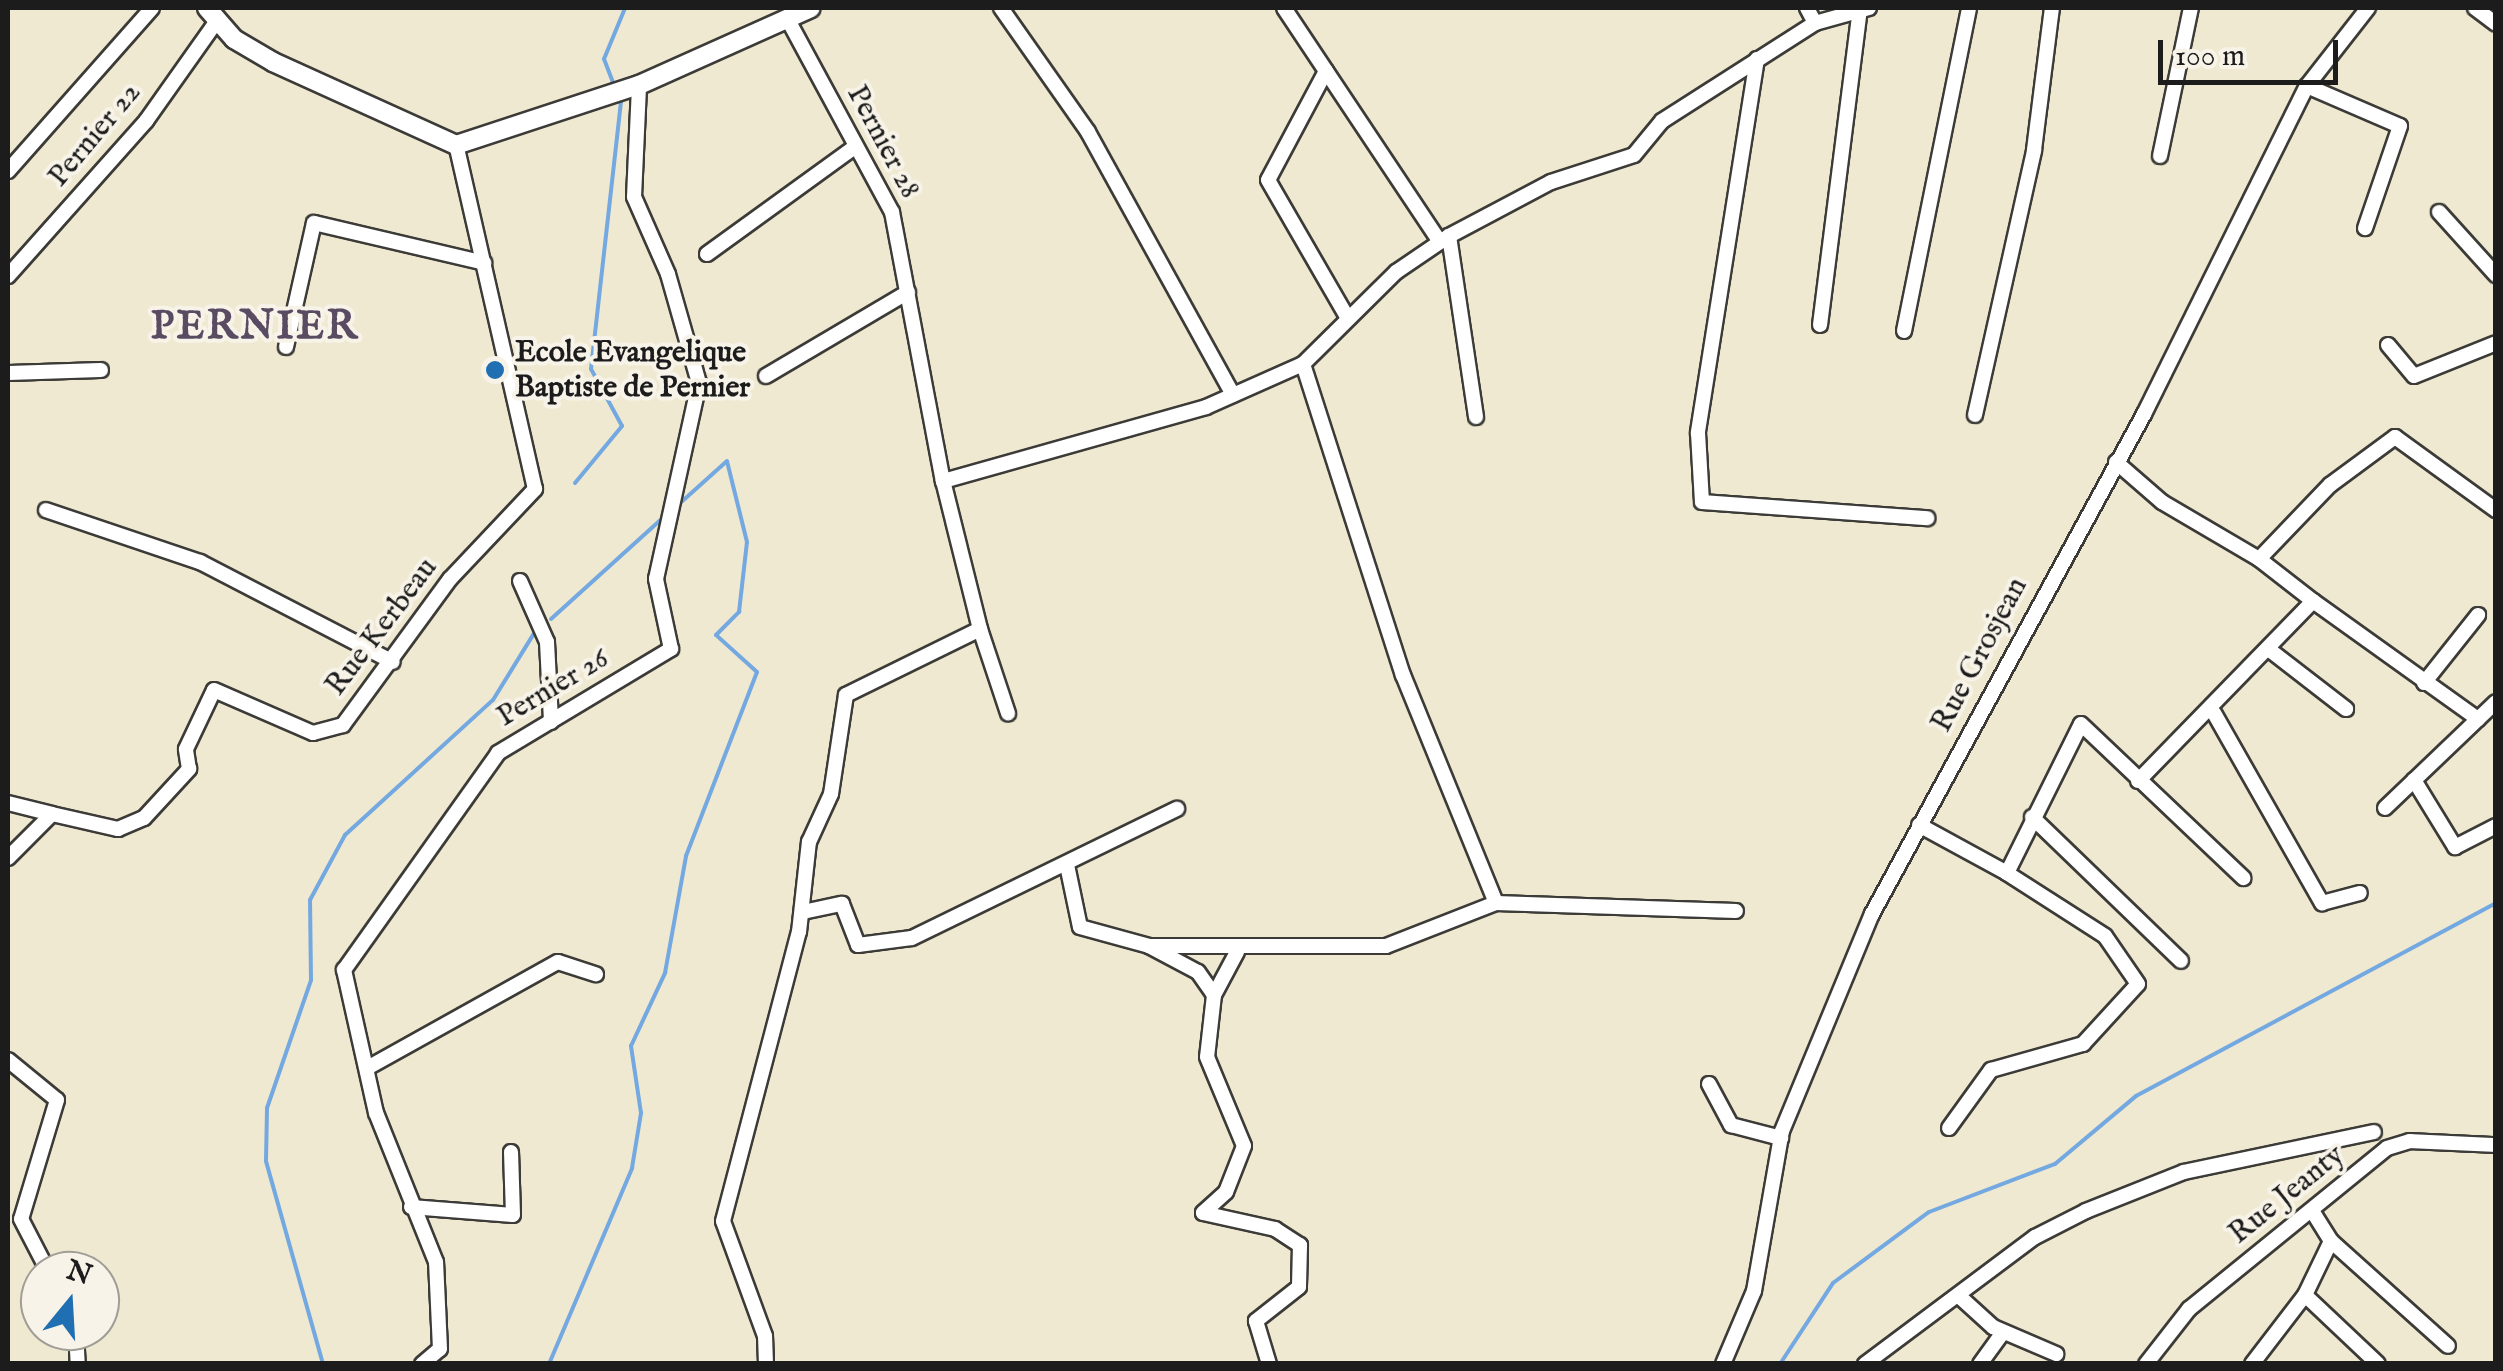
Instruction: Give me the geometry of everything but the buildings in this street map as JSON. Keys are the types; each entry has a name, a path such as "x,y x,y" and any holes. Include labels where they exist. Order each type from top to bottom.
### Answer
{"street":[{"path":"8,171 152,8"},
{"path":"212,15 329,92 456,146 639,85 811,8"},
{"path":"1001,8 1088,132 1233,395"},
{"path":"1284,8 1444,239 1476,417"},
{"path":"1807,8 1815,23"},
{"path":"1904,331 1969,8"},
{"path":"1975,415 2037,135 2052,8"},
{"path":"2160,156 2191,8"},
{"name":"Rue Grosjean","path":"1724,1364 1754,1291 1781,1138 1844,972 1918,825 2116,462 2307,86 2368,8"},
{"path":"2475,8 2496,24"},
{"path":"943,481 1233,395 1304,364 1348,316 1444,239 1551,182 1634,154 1662,121 1757,59 1815,23 1864,9 1820,325"},
{"name":"Pernier 22","path":"8,276 146,121 212,15"},
{"name":"Pernier 28","path":"787,18 892,212 943,481 980,629 1008,713"},
{"path":"1757,59 1698,433 1702,502 1927,518"},
{"path":"1326,70 1268,180 1348,316"},
{"name":"Pernier 26","path":"422,1364 440,1349 442,1297 369,1067 344,970 470,786 498,753 671,648 674,634 656,599 699,383 634,197 639,85"},
{"path":"2307,86 2400,126 2364,228"},
{"name":"Rue Kerbeau","path":"52,814 118,829 144,818 189,769 186,749 214,690 327,735 393,662 450,579 535,489 456,146"},
{"path":"707,254 855,147"},
{"path":"2439,212 2496,275"},
{"path":"286,347 314,224 484,264"},
{"path":"766,376 908,292"},
{"path":"2388,344 2409,374 2430,371 2496,344"},
{"path":"1304,364 1403,675 1496,902"},
{"path":"8,373 101,370"},
{"path":"2259,559 2330,486 2395,437 2496,510"},
{"path":"2116,462 2162,502 2259,559 2478,719"},
{"path":"46,510 200,562 393,662"},
{"path":"520,581 547,642 551,722"},
{"path":"2138,781 2214,713 2313,601"},
{"path":"2424,683 2478,615"},
{"path":"766,1364 724,1222 803,912 800,886 831,794 846,695 980,629"},
{"path":"2271,651 2346,709"},
{"path":"2385,808 2496,702"},
{"path":"2214,713 2322,903 2360,892"},
{"path":"2006,874 2082,724 2243,878"},
{"path":"2414,780 2455,847 2496,826"},
{"path":"8,803 52,814"},
{"path":"803,912 842,904 858,945 912,938 1177,809"},
{"path":"8,858 52,814"},
{"path":"2032,817 2181,960"},
{"path":"1918,825 2105,936 2138,984 2083,1044 1991,1070 1949,1128"},
{"path":"1067,865 1080,928 1149,946 1237,952 1386,946 1496,902 1736,911"},
{"path":"1149,946 1198,972 1214,994"},
{"path":"1237,952 1214,994 1207,1057 1244,1146 1226,1192 1203,1213 1275,1229 1300,1245 1299,1288 1256,1321 1269,1364"},
{"path":"369,1067 558,962 596,974"},
{"path":"8,1060 57,1100 21,1219 38,1251"},
{"path":"1710,1084 1730,1126 1781,1138"},
{"path":"1865,1364 2086,1211 2184,1172 2374,1132"},
{"name":"Rue Jeanty","path":"2146,1364 2189,1309 2314,1214 2396,1144 2496,1144"},
{"path":"411,1207 513,1215 511,1152"},
{"path":"2314,1214 2331,1241 2448,1346"},
{"path":"2252,1364 2305,1295 2331,1241"},
{"path":"2305,1295 2378,1364"},
{"path":"1960,1297 2003,1332 2056,1354"},
{"path":"1980,1364 2003,1332"}],"waterway":[{"path":"614,85 604,59 625,8"},
{"path":"575,483 622,426 591,369 621,101"},
{"path":"549,1364 632,1168 641,1113 631,1046 665,973 686,856 757,672 716,635 739,612 747,542 727,461 679,504"},
{"path":"551,619 664,517"},
{"path":"323,1364 266,1161 267,1108 311,980 310,900 345,835 493,700 536,630"},
{"path":"1780,1364 1833,1283 1929,1212 2055,1164 2136,1096 2496,903"}],"place":[{"name":"Ecole Evangelique Baptiste de Pernier","path":"495,370"}],"district":[{"name":"PERNIER","path":"255,328"}]}
